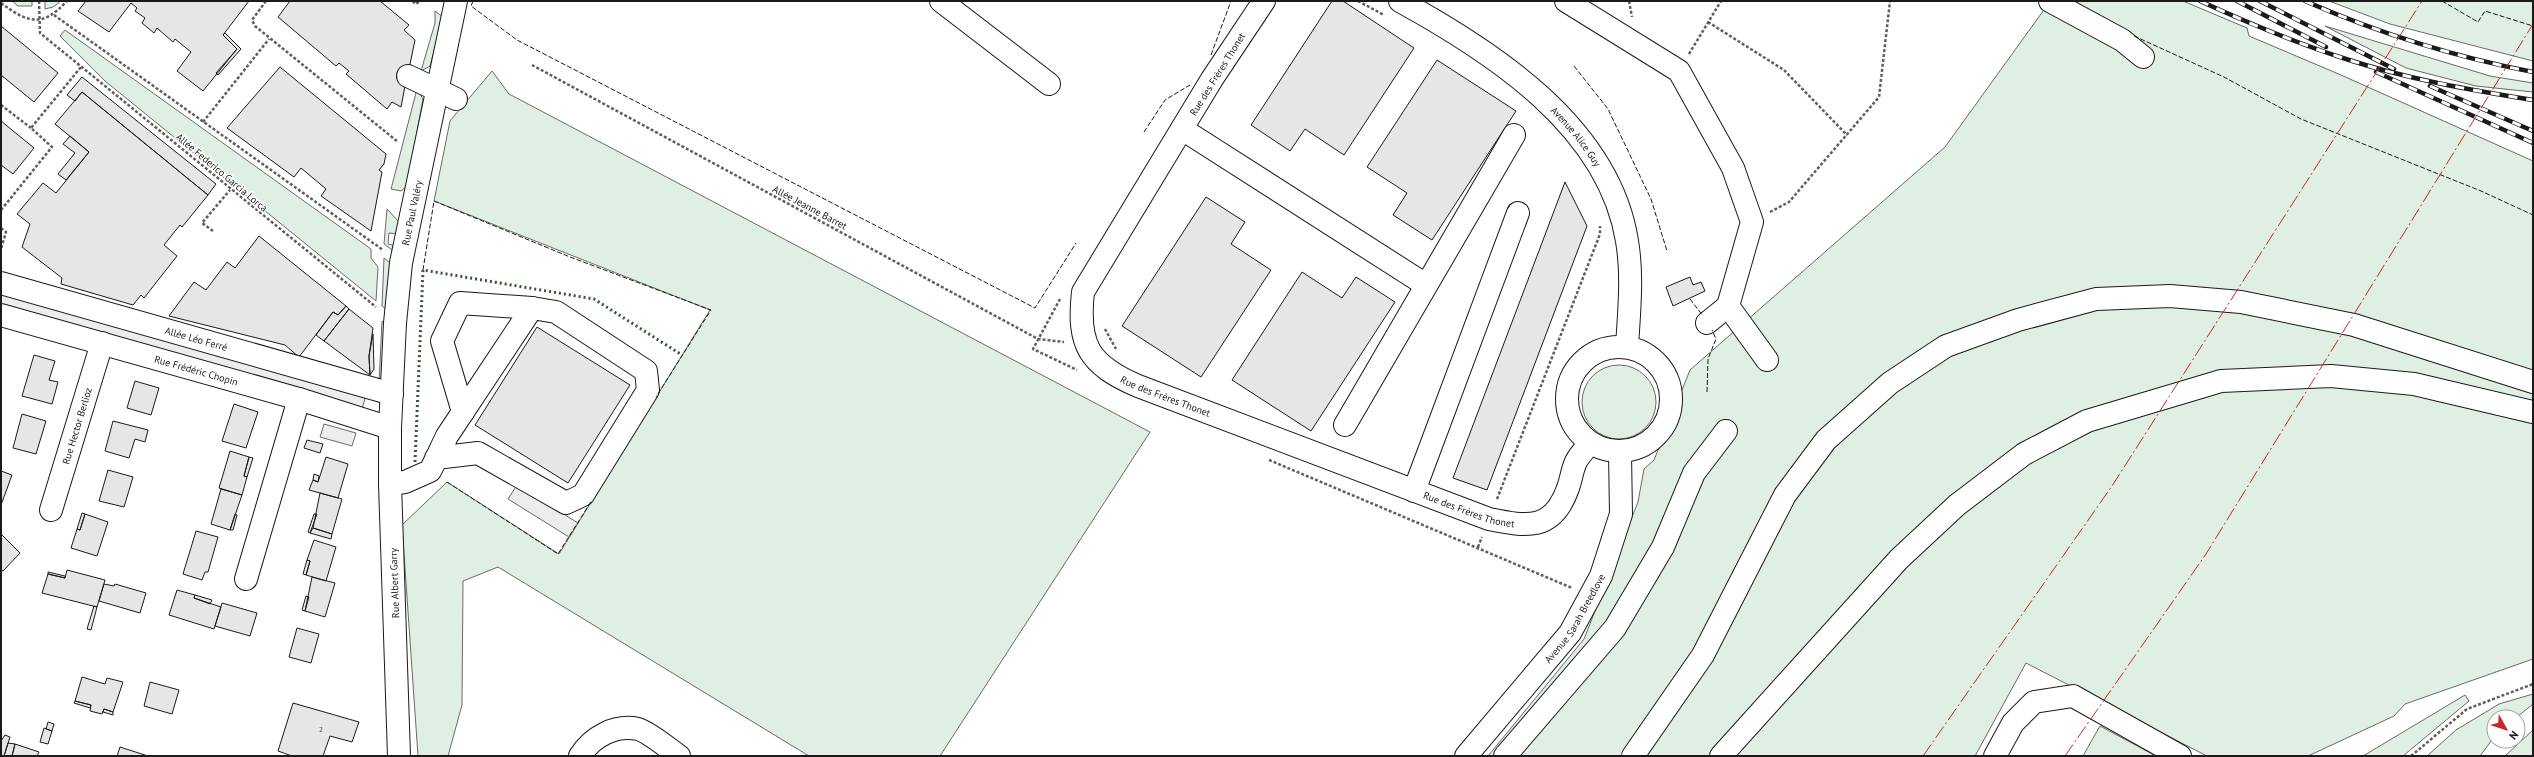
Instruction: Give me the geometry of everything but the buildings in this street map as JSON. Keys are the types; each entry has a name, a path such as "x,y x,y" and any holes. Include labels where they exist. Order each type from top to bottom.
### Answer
{"main road":[{"name":"Rue Paul Valéry","path":"390,428 395,323 401,263 436,89 456,1"},
{"path":"942,1 1049,84"},
{"name":"Rue des Frères Thonet","path":"1264,1 1182,129 1083,292 1081,328 1086,344 1095,359 1110,373 1124,380 1489,519 1511,524 1545,522 1555,514 1568,488 1575,463 1590,444"},
{"name":"Avenue Alice Guy","path":"1400,1 1493,58 1548,101 1587,148 1614,192 1627,241 1630,300 1627,347"},
{"path":"1566,1 1679,71 1733,168 1752,222 1728,306 1707,323"},
{"path":"2050,1 2122,40 2143,57"},
{"path":"408,76 456,99"},
{"path":"1182,129 1426,285"},
{"path":"1345,424 1514,135"},
{"path":"1414,491 1518,213"},
{"name":"Allée Léo Ferré","path":"1,283 392,394"},
{"path":"1633,756 1703,655 1785,495 1826,440 1890,383 1946,346 2018,320 2096,299 2170,296 2241,302 2354,325 2533,382"},
{"path":"390,484 405,482 433,465 478,453 566,503 583,495 648,390 646,372 556,312 532,308 460,303 442,340 463,412"},
{"path":"1728,306 1767,360"},
{"path":"433,465 463,412 532,308"},
{"name":"Rue Frédéric Chopin","path":"1,315 299,399 390,428"},
{"name":"Rue Hector Berlioz","path":"51,510 102,343"},
{"path":"1610,347 1627,347 1648,355 1664,371 1671,390 1670,412 1662,430 1647,444 1620,453 1606,451 1590,444 1574,428 1566,407 1568,384 1577,367 1591,354 1610,347"},
{"path":"1722,756 1899,560 1957,505 2024,454 2087,421 2221,381 2331,376 2414,384 2533,412"},
{"path":"246,579 299,399"},
{"name":"Rue Albert Garry","path":"390,428 396,750"},
{"path":"1504,756 1564,689 1614,628 1663,546 1694,473 1726,431"},
{"name":"Avenue Sarah Breedlove","path":"1466,756 1570,633 1601,576 1621,514 1620,453"},
{"path":"1995,756 2013,723 2034,702 2073,696 2180,756"},
{"path":"580,756 598,738 614,728 638,729 680,756"}],"path":[{"path":"39,1 39,20"},
{"path":"1,3 21,18 39,20 54,15 67,1"},
{"path":"266,1 252,20 270,39 398,142"},
{"path":"413,1 415,4 421,1"},
{"path":"1679,71 1721,1"},
{"path":"1752,222 1789,202 1880,97 1890,1"},
{"path":"54,15 401,263"},
{"name":"Allée Federico Garcia Lorca","path":"39,20 40,33 230,190 395,323"},
{"path":"1708,22 1784,70 1847,135"},
{"path":"203,122 270,39"},
{"name":"Allée Jeanne Barret","path":"532,65 1038,339 1086,344"},
{"path":"31,128 81,66"},
{"path":"1,105 31,128 52,147 1,210"},
{"path":"213,231 202,223 230,190"},
{"path":"1,228 6,232 1,249"},
{"path":"1057,307 1033,349 1083,372"},
{"path":"1266,458 1571,586 1576,592"},
{"path":"2411,756 2467,709 2533,684"}],"green space":[{"path":"12,1 32,1 32,6 18,6"},
{"path":"45,1 61,1 53,7 45,9"},
{"path":"2063,1 2183,1 2247,28 2249,36 2341,75 2533,161 2533,659 2405,704 2394,716 2308,756 2207,756 2026,663 1975,756 1488,756 1584,639 1638,502 1644,469 1654,460 1690,370 1945,147 2046,7"},
{"path":"2329,1 2533,1 2533,61 2390,24"},
{"path":"435,11 443,17 430,66 421,71 435,23"},
{"path":"2325,26 2490,76 2533,83 2533,92 2476,86 2406,68"},
{"path":"65,30 371,249 371,258 378,267 376,301 105,81 60,36"},
{"path":"492,71 509,94 1150,432 940,756 809,756 498,567 463,581 462,705 448,756 418,756 402,525 447,482 559,554 710,310 434,201 450,121"},
{"path":"417,89 423,99 407,186 401,191 391,189"},
{"path":"387,209 399,222 399,234 389,233 388,244 397,246 395,252 384,244"},
{"path":"384,258 393,265 387,310 382,306"},
{"path":"382,321 388,326 387,380 379,383"},
{"path":"1612,365 1626,365 1640,371 1650,381 1656,395 1656,409 1650,423 1640,433 1626,439 1612,439 1598,433 1588,423 1582,409 1582,395 1588,381 1598,371"},
{"path":"2533,694 2533,704 2526,710 2491,709 2499,704"},
{"path":"2465,695 2469,701 2403,756 2363,756"},
{"path":"2486,712 2486,748 2480,756 2427,756 2456,730"},
{"path":"2100,726 2156,756 2083,756"},
{"path":"2533,730 2533,756 2505,756 2513,749 2526,749 2526,736"}],"shaded area":[{"path":"1,289 366,395 362,409 1,304"},
{"path":"324,424 356,433 352,446 320,437"},
{"path":"517,485 578,523 569,537 508,499"}],"railway":[{"path":"2200,1 2290,39 2327,53 2369,66 2439,83 2533,100"},
{"path":"2237,1 2326,47"},
{"path":"2260,1 2394,69"},
{"path":"2305,1 2333,13 2417,43 2475,59 2533,72"},
{"path":"2376,72 2533,143"},
{"path":"2430,86 2533,131"}],"hedge":[{"path":"415,462 423,270 594,299 682,355"}],"fence":[{"path":"473,1 471,6 517,40 1035,308 1076,243"},
{"path":"1211,55 1231,1"},
{"path":"2442,1 2478,22 2485,11 2533,26"},
{"path":"2134,36 2224,77 2301,119 2481,191 2533,215"},
{"path":"1574,66 1608,109 1651,199 1667,251"},
{"path":"1144,132 1165,100 1190,85"},
{"path":"423,270 434,201 570,257 711,310 656,397"},
{"path":"1690,299 1703,316"},
{"path":"1707,392 1708,359 1716,339 1712,330"},
{"path":"447,482 558,554 592,500"}],"power":[{"path":"1923,756 2112,486 2422,1"},
{"path":"2065,756 2206,554 2533,24"}]}
